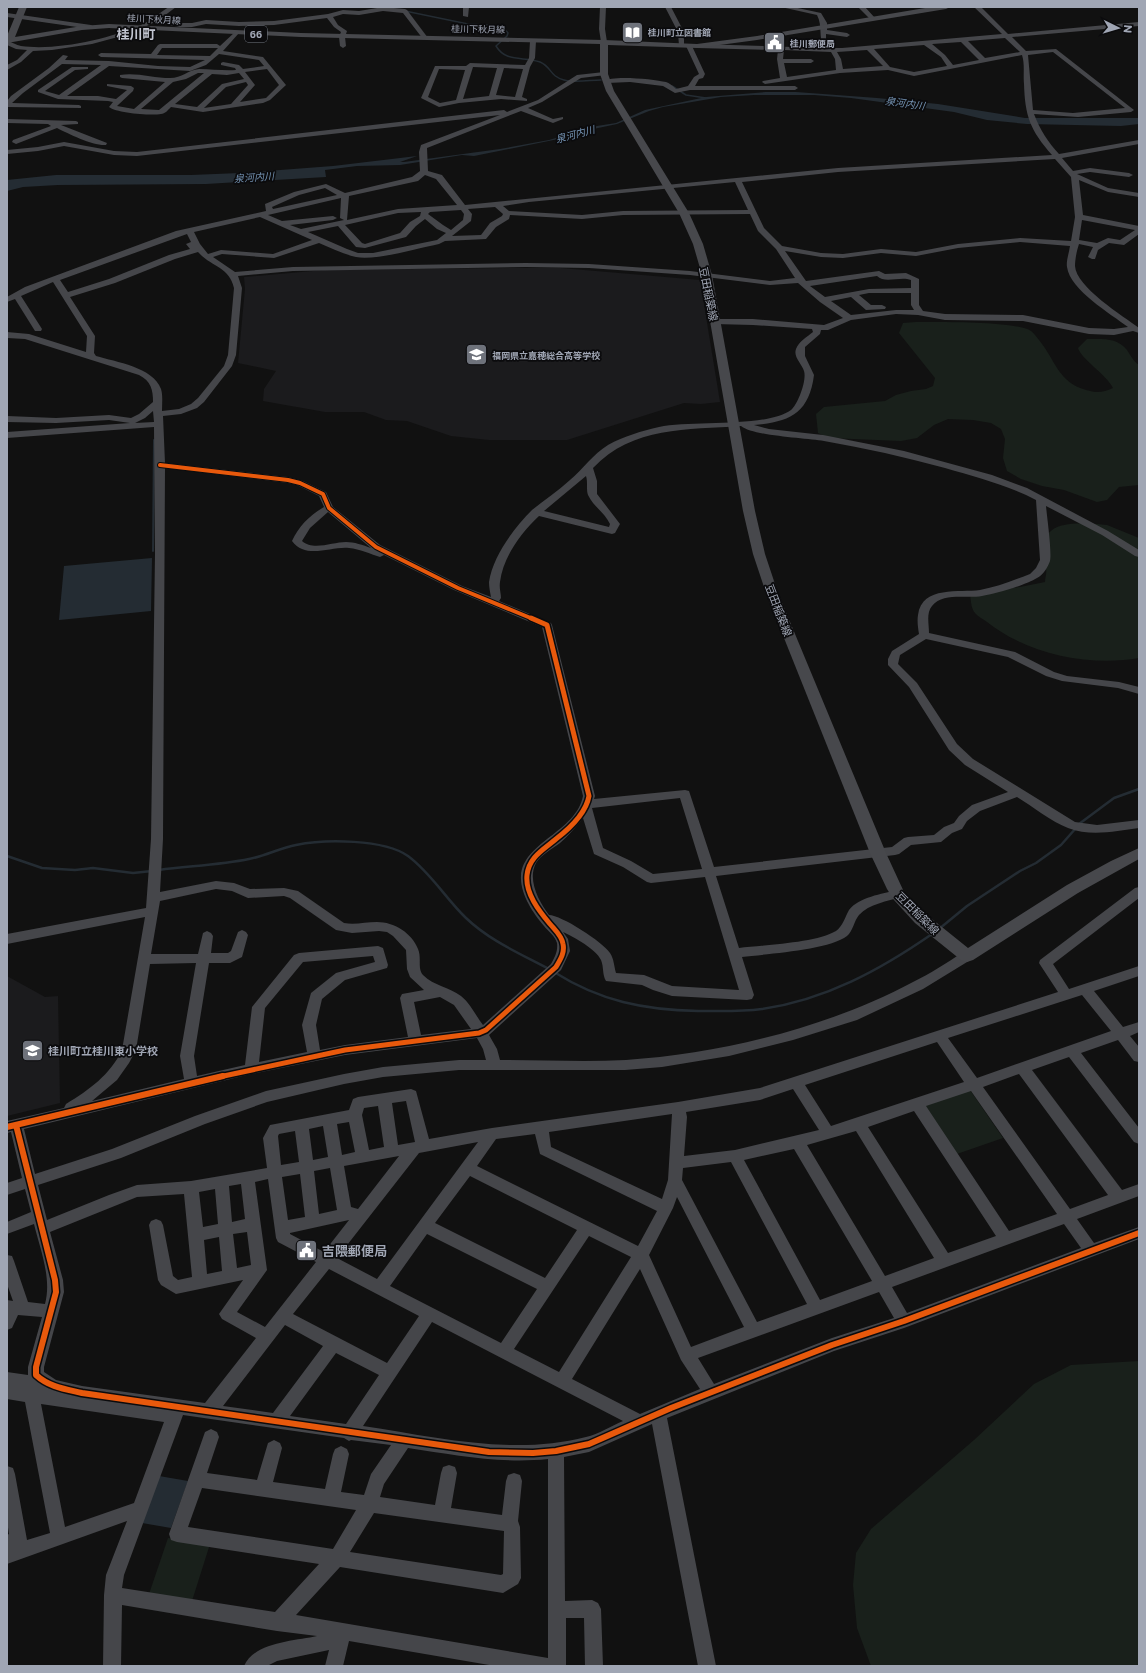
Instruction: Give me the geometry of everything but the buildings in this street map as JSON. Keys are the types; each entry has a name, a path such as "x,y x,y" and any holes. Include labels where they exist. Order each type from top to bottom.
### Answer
{"main road":[{"name":"桂川下秋月線","path":"8,42 92,27 342,37 584,42 604,38 689,46 824,29 946,7"},
{"path":"8,42 23,10"},
{"name":"豆田稲築線","path":"604,38 606,77 613,97 684,213 698,244 707,275 748,511 759,554 772,593 878,854 898,895 921,919 967,956"},
{"path":"967,956 1066,892 1110,866 1139,853"}],"street":[{"path":"8,42 18,48 32,49 65,48 91,43 141,28 173,7"},
{"path":"466,7 466,16"},
{"path":"603,7 604,38"},
{"path":"668,7 702,74 696,78 691,88"},
{"path":"784,7 819,10 824,29 823,39 838,59 840,70"},
{"path":"861,7 873,19"},
{"path":"977,7 1024,53 1026,58 1027,94 1030,112 1035,128 1044,142 1074,175 1104,189 1138,199"},
{"path":"153,20 180,25 192,25 206,22 239,24 274,23 330,16 343,12 359,13 383,9 406,9 425,38"},
{"path":"7,15 23,10 92,27"},
{"path":"330,16 336,26 344,31 342,37 343,46"},
{"path":"689,46 831,50 1139,24"},
{"path":"824,29 847,35"},
{"path":"61,62 109,63 190,70 197,68 212,58 218,49 236,33"},
{"path":"963,40 983,60"},
{"path":"518,99 527,67 532,58 533,41"},
{"path":"926,43 943,56 951,66"},
{"path":"154,56 160,46 218,49 261,58 283,83 266,100 209,110 171,105"},
{"path":"868,47 888,68"},
{"path":"7,105 17,94 61,62 66,55 67,51 65,48"},
{"path":"7,68 19,61 32,49"},
{"path":"781,49 781,61 784,78"},
{"path":"725,88 840,70 888,68 914,74 983,60 1024,53 1054,50 1131,110 1070,115"},
{"path":"101,54 212,58"},
{"path":"122,64 131,55"},
{"path":"781,61 811,61"},
{"path":"61,97 109,63"},
{"path":"223,64 235,65 252,85 233,106"},
{"path":"459,102 470,65 527,67"},
{"path":"91,98 135,66"},
{"path":"492,98 501,66"},
{"path":"122,76 171,80 184,78 195,72 227,73 269,67"},
{"path":"469,68 437,67 424,98 439,105 501,97 540,101"},
{"path":"99,70 74,68 40,91 50,96 118,101"},
{"path":"109,85 131,88 131,90 112,107 135,111 161,112 210,72"},
{"path":"7,300 55,279 155,241 189,230 345,196 419,177 424,169 423,149 426,146 518,112 540,101 572,80 588,74 665,84 679,90 691,88 795,88"},
{"path":"135,111 171,80"},
{"path":"199,109 224,85 248,80"},
{"path":"7,105 79,107"},
{"path":"49,122 89,140 137,154 518,112 554,121 561,118"},
{"path":"1030,112 1070,115 1133,116"},
{"path":"7,113 75,114"},
{"path":"7,121 76,123"},
{"path":"16,142 57,126"},
{"path":"299,232 342,221 398,211 426,212 498,206 529,200 838,170 1057,157 1139,142"},
{"path":"7,152 38,149 64,144 114,147"},
{"path":"266,214 280,223 344,251 365,255 439,242 467,221 468,214 439,177 424,169"},
{"path":"1074,175 1090,170 1129,175"},
{"path":"1074,175 1079,217 1071,266 1073,274 1080,284 1136,330"},
{"path":"736,179 761,229 779,248 802,282 823,300 849,318"},
{"path":"266,214 268,206 309,189 326,186 345,196"},
{"path":"345,196 342,221 359,245 365,246 404,235 426,212"},
{"path":"498,206 507,213 582,217 623,213 752,212"},
{"path":"426,212 440,227 452,233"},
{"path":"445,239 483,237 494,225 506,218 507,213"},
{"path":"1079,217 1139,229 1134,235 1121,243 1108,240 1099,246 1092,257"},
{"path":"280,223 342,221"},
{"path":"189,230 195,243 207,257 234,274 294,269 526,265 589,266 707,275 770,283 802,282 879,273 883,277 909,275 915,279 915,305 921,314"},
{"path":"207,257 221,252 274,256 319,240"},
{"path":"779,248 821,255 843,256 881,251 916,254 958,246 1020,240 1075,242 1099,246"},
{"path":"65,296 112,281 167,258 194,250 190,244 195,243"},
{"path":"158,414 181,411 194,406 228,366 232,355 238,288 234,274"},
{"path":"55,279 91,336 90,353 93,357"},
{"path":"823,300 869,291 915,290"},
{"path":"853,294 869,308 892,306 896,312"},
{"path":"16,295 38,329"},
{"path":"714,321 753,322 825,328 849,318 896,312 945,317 1023,318 1088,331 1114,332 1136,330"},
{"path":"487,601 494,600 496,598 494,581 510,544 518,534 536,512 610,449 624,442 657,431 676,427 751,423 790,414 796,410 810,380 809,372 801,360 800,349 817,332 816,327"},
{"path":"7,335 26,336 149,376 156,387 156,404 159,424 157,839 154,905 129,1050 124,1062 112,1077 94,1094 61,1113"},
{"path":"7,419 73,420 119,417 132,421 142,416 156,404"},
{"path":"7,435 159,424"},
{"path":"734,424 768,432 823,438 904,454 989,477 1024,490 1105,533 1139,554"},
{"path":"160,465 288,480 300,483 322,494 330,508 376,547 487,601 547,625 549,628 589,796 587,806 598,851 627,864 651,879 894,851 908,841 937,839 948,830 958,826 961,820 970,811 985,803 1017,793"},
{"path":"536,512 612,531 615,527 613,520 600,506 592,494 592,481 588,468"},
{"path":"924,635 923,615 926,606 932,600 942,595 981,593 1034,576 1041,569 1045,560 1041,500"},
{"path":"330,508 306,524 297,541 300,545 312,548 347,545 392,556"},
{"path":"570,532 577,522"},
{"path":"1139,691 1119,685 1066,679 1050,674 1011,654 924,635 896,653 893,659 893,665 913,685 953,747 969,762 1071,825 1092,830 1139,824"},
{"path":"50,1386 36,1375 36,1368 56,1292 55,1280 29,1182 12,1126 61,1113 314,1056 415,1040 479,1033 486,1030 556,968 560,961 563,946 560,936 542,913 534,901 528,885 527,877 530,862 559,837 587,806 685,794 746,995 672,991 636,979 611,978 609,974 608,960 599,948 542,913"},
{"path":"7,939 154,905 216,885 234,887 248,894 284,892 294,894 340,927 353,930 378,927 390,928 401,936 413,951 414,973 428,986 458,1000 490,1048 494,1064"},
{"path":"1066,994 1045,963 1139,891"},
{"path":"733,953 813,943 827,939 842,933 856,911 864,906 898,895"},
{"path":"145,959 230,958 237,954 242,935"},
{"path":"192,1084 187,1056 202,958 207,936"},
{"path":"251,1069 259,1007 299,958 378,950 382,965 341,976 316,997 308,1024 314,1056"},
{"path":"7,1189 116,1154 200,1120 266,1097 344,1079 383,1072 460,1065 625,1065 662,1062 729,1051 793,1035 852,1016 918,986 967,956"},
{"path":"7,1228 40,1222 137,1191 191,1187 492,1134 678,1108 760,1094 1139,971"},
{"path":"1084,988 1139,1058"},
{"path":"415,1040 407,998 439,992"},
{"path":"676,1163 735,1156 798,1142 859,1124 1139,1027"},
{"path":"939,1035 1091,1251"},
{"path":"1071,1050 1139,1138"},
{"path":"1022,1067 1118,1198"},
{"path":"797,1083 828,1133"},
{"path":"209,1411 363,1212 418,1147 411,1095 358,1103 356,1115 363,1157"},
{"path":"384,1099 392,1152"},
{"path":"917,1104 1006,1239"},
{"path":"562,1382 641,1255 666,1208 675,1180 680,1117 678,1108"},
{"path":"356,1115 275,1129 271,1134 274,1172 283,1238 640,1422"},
{"path":"329,1119 345,1214"},
{"path":"301,1124 305,1167 313,1221"},
{"path":"859,1124 945,1262"},
{"path":"541,1127 545,1150 666,1208"},
{"path":"380,1287 492,1134"},
{"path":"798,1142 904,1321"},
{"path":"735,1156 817,1308"},
{"path":"468,1168 641,1255 687,1355 710,1392"},
{"path":"247,1177 259,1270 227,1314 267,1336"},
{"path":"675,1180 753,1330"},
{"path":"221,1182 230,1276"},
{"path":"191,1187 200,1282"},
{"path":"687,1355 1139,1190"},
{"path":"282,1228 345,1214 363,1212"},
{"path":"196,1235 253,1224"},
{"path":"156,1225 166,1280 176,1287 259,1270"},
{"path":"426,1226 548,1287"},
{"path":"504,1352 586,1228"},
{"path":"7,1392 29,1391 176,1412 209,1411 349,1433 489,1452 533,1453 556,1451 588,1444 710,1392 832,1345 904,1321 1139,1233"},
{"path":"7,1261 14,1308 7,1323"},
{"path":"14,1308 51,1311"},
{"path":"349,1433 388,1372 429,1313"},
{"path":"282,1316 388,1372"},
{"path":"277,1421 334,1343"},
{"path":"7,1379 29,1391 50,1386 176,1412"},
{"path":"29,1391 59,1538"},
{"path":"112,1666 113,1595 115,1575 176,1412"},
{"path":"658,1414 707,1666"},
{"path":"211,1437 177,1534 503,1584 512,1578 512,1527 509,1524 514,1480"},
{"path":"277,1622 337,1558 370,1503 377,1480 404,1440"},
{"path":"263,1488 274,1448"},
{"path":"556,1451 557,1666"},
{"path":"331,1498 341,1454"},
{"path":"442,1514 449,1473"},
{"path":"7,1474 13,1548 59,1538 139,1509"},
{"path":"196,1479 509,1524"},
{"path":"113,1595 277,1622 342,1631 547,1666"},
{"path":"557,1610 592,1609 594,1666"},
{"path":"253,1666 256,1662 273,1653 325,1643 342,1631"},
{"path":"334,1666 342,1631"}],"shaded area":[{"name":"福岡県立嘉穂総合高等学校","path":"561,268 700,280 720,402 701,404 684,403 567,440 489,440 451,436 407,421 386,420 364,412 325,412 263,401 264,389 276,371 238,363 245,289 244,277 324,270"},
{"path":"958,322 1010,325 1031,331 1045,348 1058,370 1069,382 1093,392 1103,392 1113,388 1105,377 1084,357 1078,348 1087,339 1109,340 1119,343 1127,350 1139,365 1139,485 1119,487 1107,500 1097,502 1064,490 1042,486 1021,479 1007,471 1003,458 1005,439 1001,429 991,423 973,420 948,419 934,425 917,438 901,441 829,438 818,433 816,414 824,407 885,401 896,395 926,389 933,386 935,378 899,333 903,323"},
{"path":"1086,523 1107,525 1139,538 1139,658 1100,661 1080,659 1040,650 1003,633 977,615 972,608 970,595 1045,582 1046,568 1042,559 1045,539 1049,533 1054,528 1068,524"},
{"name":"桂川町立桂川東小学校","path":"7,976 45,997 58,996 60,1103 7,1116"},
{"path":"970,1090 1003,1138 954,1155 922,1107"},
{"path":"1139,1361 1139,1666 871,1666 857,1628 853,1585 856,1553 871,1529 974,1440 1034,1384 1071,1365"},
{"path":"168,1538 210,1544 192,1601 149,1594"}],"water":[{"name":"泉河内川","path":"766,92 796,92 938,104 1025,118 1139,118 1139,124 1121,126 1027,124 987,120 954,112 851,98 814,95 754,95 721,97 663,107 617,124 584,131 578,135 474,156 462,155 400,165 357,166 325,170 326,177 206,184 58,185 23,187 7,191 7,180 56,175 191,175 240,173 333,166 417,156 400,162 404,162 500,149 549,140 597,126 616,123 645,110 706,97"},
{"path":"152,558 151,611 59,620 64,566"},
{"path":"159,1476 188,1481 171,1528 142,1523"}],"waterway":[{"path":"405,11 468,24 502,26 508,33 507,36 496,46 505,55 540,62 547,66 553,74 564,80 601,80"},
{"path":"672,86 686,95 706,98"},
{"path":"153,551 154,440"},
{"path":"1079,824 1114,798 1139,789"},
{"path":"939,929 967,906 1020,871 1036,863 1061,845 1076,828"},
{"path":"159,870 255,858 290,846 308,843 338,841 370,843 384,846 397,850 408,856 424,870 459,911 485,934 549,969"},
{"path":"7,856 42,868 75,870 93,868 133,873 152,871"},
{"path":"554,972 588,990 606,997 641,1006 659,1009 698,1011 754,1010 785,1005 830,991 851,982 892,960 932,934"}],"cycle path":[{"path":"7,1127 251,1069 345,1050 479,1033 486,1030 556,967 563,951 562,939 549,924 532,898 528,886 527,875 529,866 535,856 559,837 582,812 586,806 589,796 547,625 458,588 376,547 329,508 323,494 300,483 288,480 160,465"},
{"path":"16,1125 55,1280 56,1292 36,1367 36,1375 46,1383 82,1393 489,1452 533,1453 556,1451 589,1444 671,1408 832,1345 904,1321 1139,1233"}],"place":[{"name":"桂川町立図書館","path":"632,32"},
{"name":"桂川郵便局","path":"775,43"},
{"name":"福岡県立嘉穂総合高等学校","path":"476,355"},
{"name":"桂川町立桂川東小学校","path":"33,1050"},
{"name":"吉隈郵便局","path":"307,1251"}],"district":[{"name":"桂川町","path":"136,34"}]}
